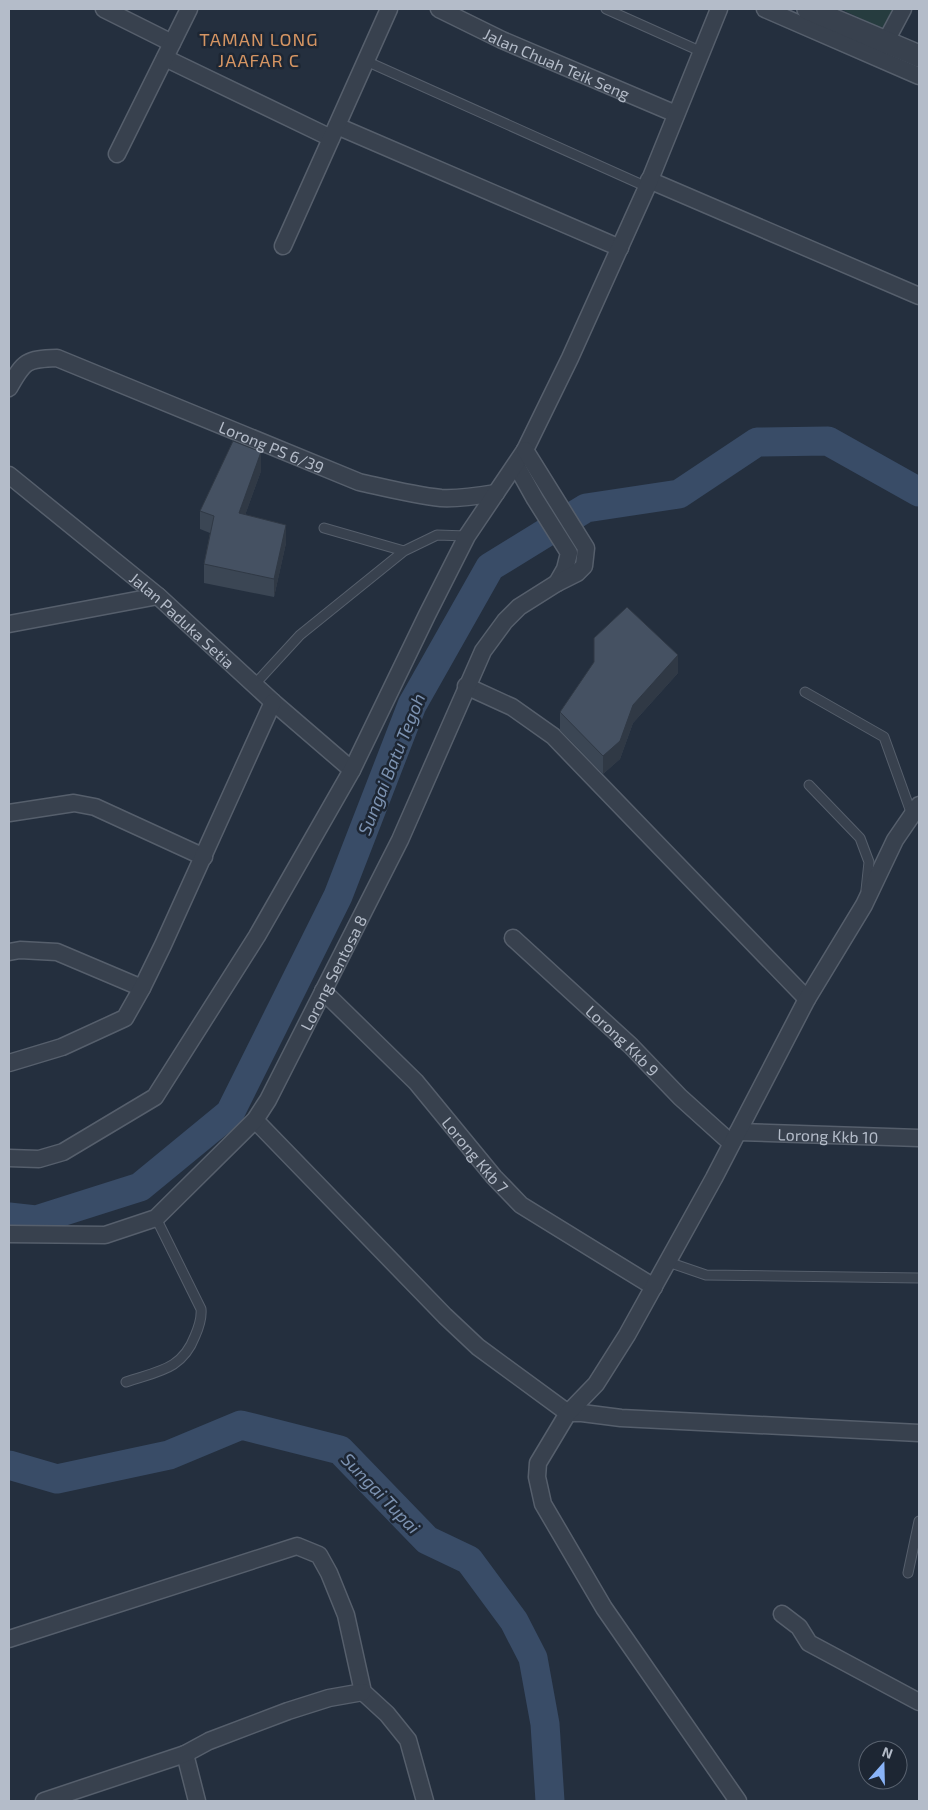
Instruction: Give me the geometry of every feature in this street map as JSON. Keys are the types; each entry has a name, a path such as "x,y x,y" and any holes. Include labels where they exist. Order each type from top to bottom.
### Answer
{"street":[{"path":"104,9 168,51 334,132 620,248"},
{"path":"117,154 189,9"},
{"path":"283,246 389,9"},
{"name":"Jalan Chuah Teik Seng","path":"439,9 502,40 676,114"},
{"path":"9,1158 40,1159 63,1152 155,1097 257,936 352,770 467,536 525,450 570,358 620,248 719,9"},
{"path":"766,9 919,76"},
{"path":"808,9 919,56"},
{"path":"886,42 903,9"},
{"path":"648,183 919,296"},
{"name":"Lorong PS 6/39","path":"9,388 17,374 28,362 36,358 57,358 359,482 442,498 496,493"},
{"name":"Lorong Sentosa 8","path":"9,1234 105,1235 156,1218 255,1120 268,1100 400,840 483,651 504,621 519,607 577,573 584,566 586,548 525,450"},
{"path":"516,464 535,499 569,553 564,570 557,583"},
{"name":"Jalan Paduka Setia","path":"9,474 158,596 273,702 352,770"},
{"path":"9,624 158,596"},
{"path":"466,686 512,706 553,736 807,999"},
{"path":"9,1063 62,1047 125,1018 142,988 204,857 273,702"},
{"path":"9,813 74,803 95,807 204,857"},
{"path":"738,1801 604,1608 543,1504 537,1477 538,1463 568,1413 596,1384 627,1335 714,1178 807,999 864,905 895,840 917,812"},
{"name":"Lorong Kkb 9","path":"513,938 632,1046 680,1097 734,1138"},
{"path":"9,952 20,950 57,952 142,988"},
{"name":"Lorong Kkb 7","path":"323,991 416,1082 494,1177 521,1205 654,1287"},
{"path":"255,1120 444,1316 478,1347 568,1413 622,1418 919,1433"},
{"name":"Lorong Kkb 10","path":"734,1138 919,1138"},
{"path":"9,1639 297,1546 319,1555 329,1573 346,1615 363,1692 387,1714 408,1740 425,1801"},
{"path":"782,1614 800,1627 809,1643 919,1702"},
{"path":"44,1801 185,1754 209,1741 288,1710 329,1698 363,1692"},
{"path":"185,1754 197,1801"}],"lane":[{"path":"606,9 702,52"},
{"path":"366,60 648,183"},
{"path":"324,528 404,551"},
{"path":"254,684 300,635 404,551 436,534 467,536"},
{"path":"805,692 884,737 917,812"},
{"path":"809,785 860,838 869,862 864,905"},
{"path":"126,1382 173,1366 180,1361 191,1348 200,1323 201,1309 156,1218"},
{"path":"668,1262 706,1275 919,1278"},
{"path":"908,1573 919,1521"}],"green space":[{"path":"841,9 893,9 882,29"}],"building":[{"path":"233,441 261,452 239,513 286,525 274,579 204,564 214,516 200,511"},
{"path":"627,607 678,655 633,705 620,741 603,756 560,712 594,662 594,638"}],"waterway":[{"name":"Sungai Batu Tegoh","path":"9,1217 36,1220 140,1187 230,1113 338,896 412,705 490,567 586,508 679,494 757,442 828,441 919,492"},
{"name":"Sungai Tupai","path":"9,1465 57,1479 169,1455 241,1425 340,1450 427,1540 469,1560 514,1621 533,1658 545,1724 550,1801"}],"district":[{"name":"TAMAN LONG JAAFAR C","path":"259,49"}]}
